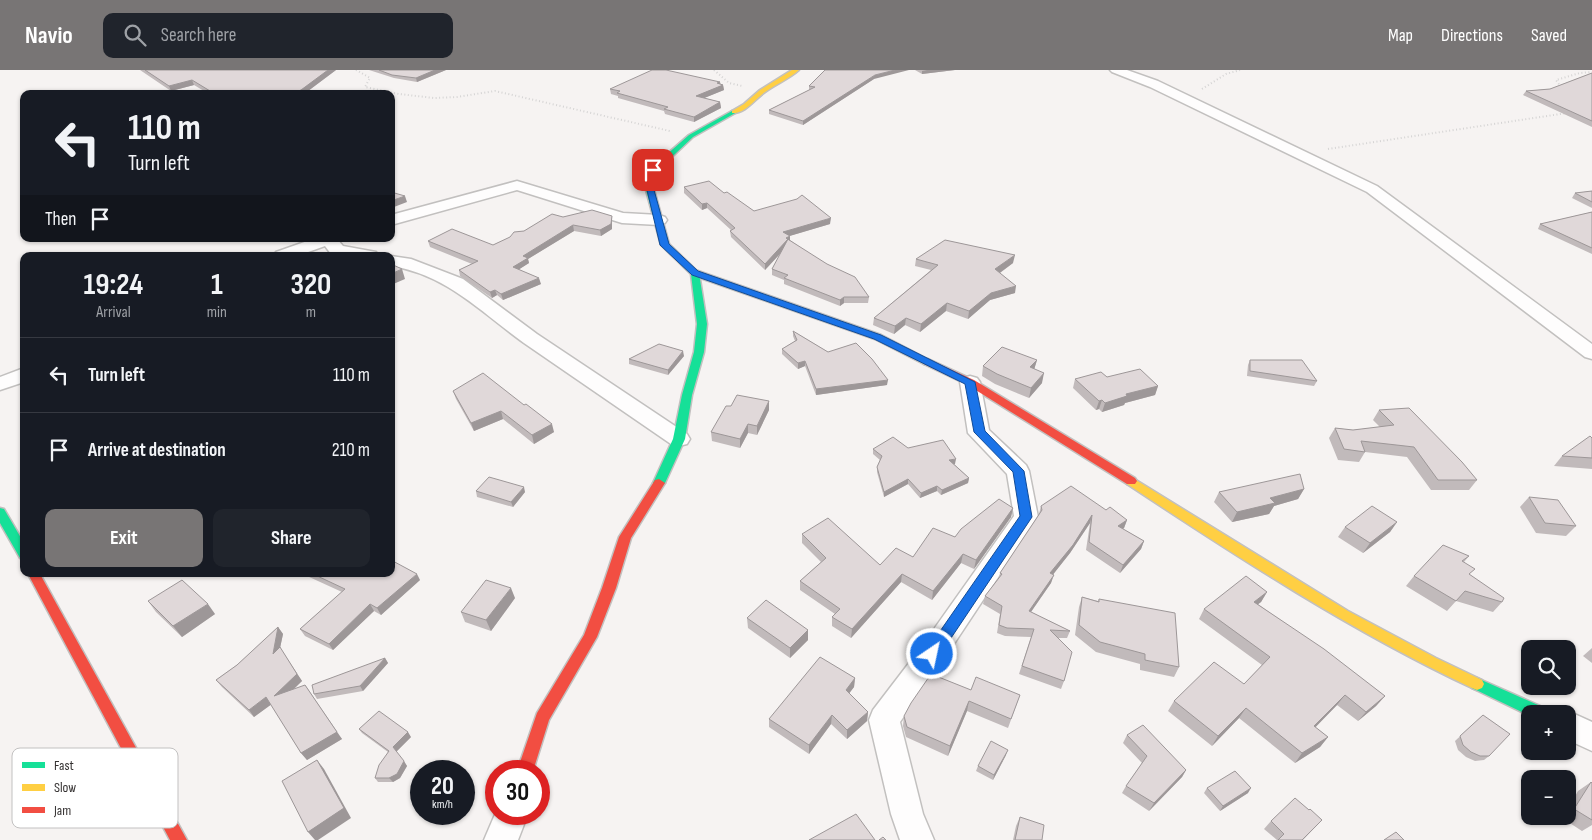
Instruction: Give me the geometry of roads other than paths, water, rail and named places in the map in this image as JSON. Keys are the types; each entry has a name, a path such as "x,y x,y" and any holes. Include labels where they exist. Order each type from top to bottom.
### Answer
{"street":[{"path":"796,70 762,90 746,105 691,136 653,170 650,190 665,245 695,273 878,337 970,382 1096,459 1305,594 1423,660 1522,705"},
{"path":"1116,70 1184,99 1372,189 1592,352"},
{"path":"395,219 517,185 622,218 659,220"},
{"path":"293,252 320,242"},
{"path":"330,242 337,250 348,252"},
{"path":"395,261 406,263 457,283 530,338 679,439"},
{"path":"529,760 542,718 590,637 609,588 625,537 656,491 679,439 687,395 700,352 702,324 695,273"},
{"path":"0,384 20,376"},
{"path":"917,840 906,814 884,720 932,654 1026,517 1018,471 979,432 970,382"},
{"path":"0,512 20,548"},
{"path":"36,577 129,748"},
{"path":"1576,729 1592,737"},
{"path":"501,840 507,825"},
{"path":"172,828 179,840"}]}
